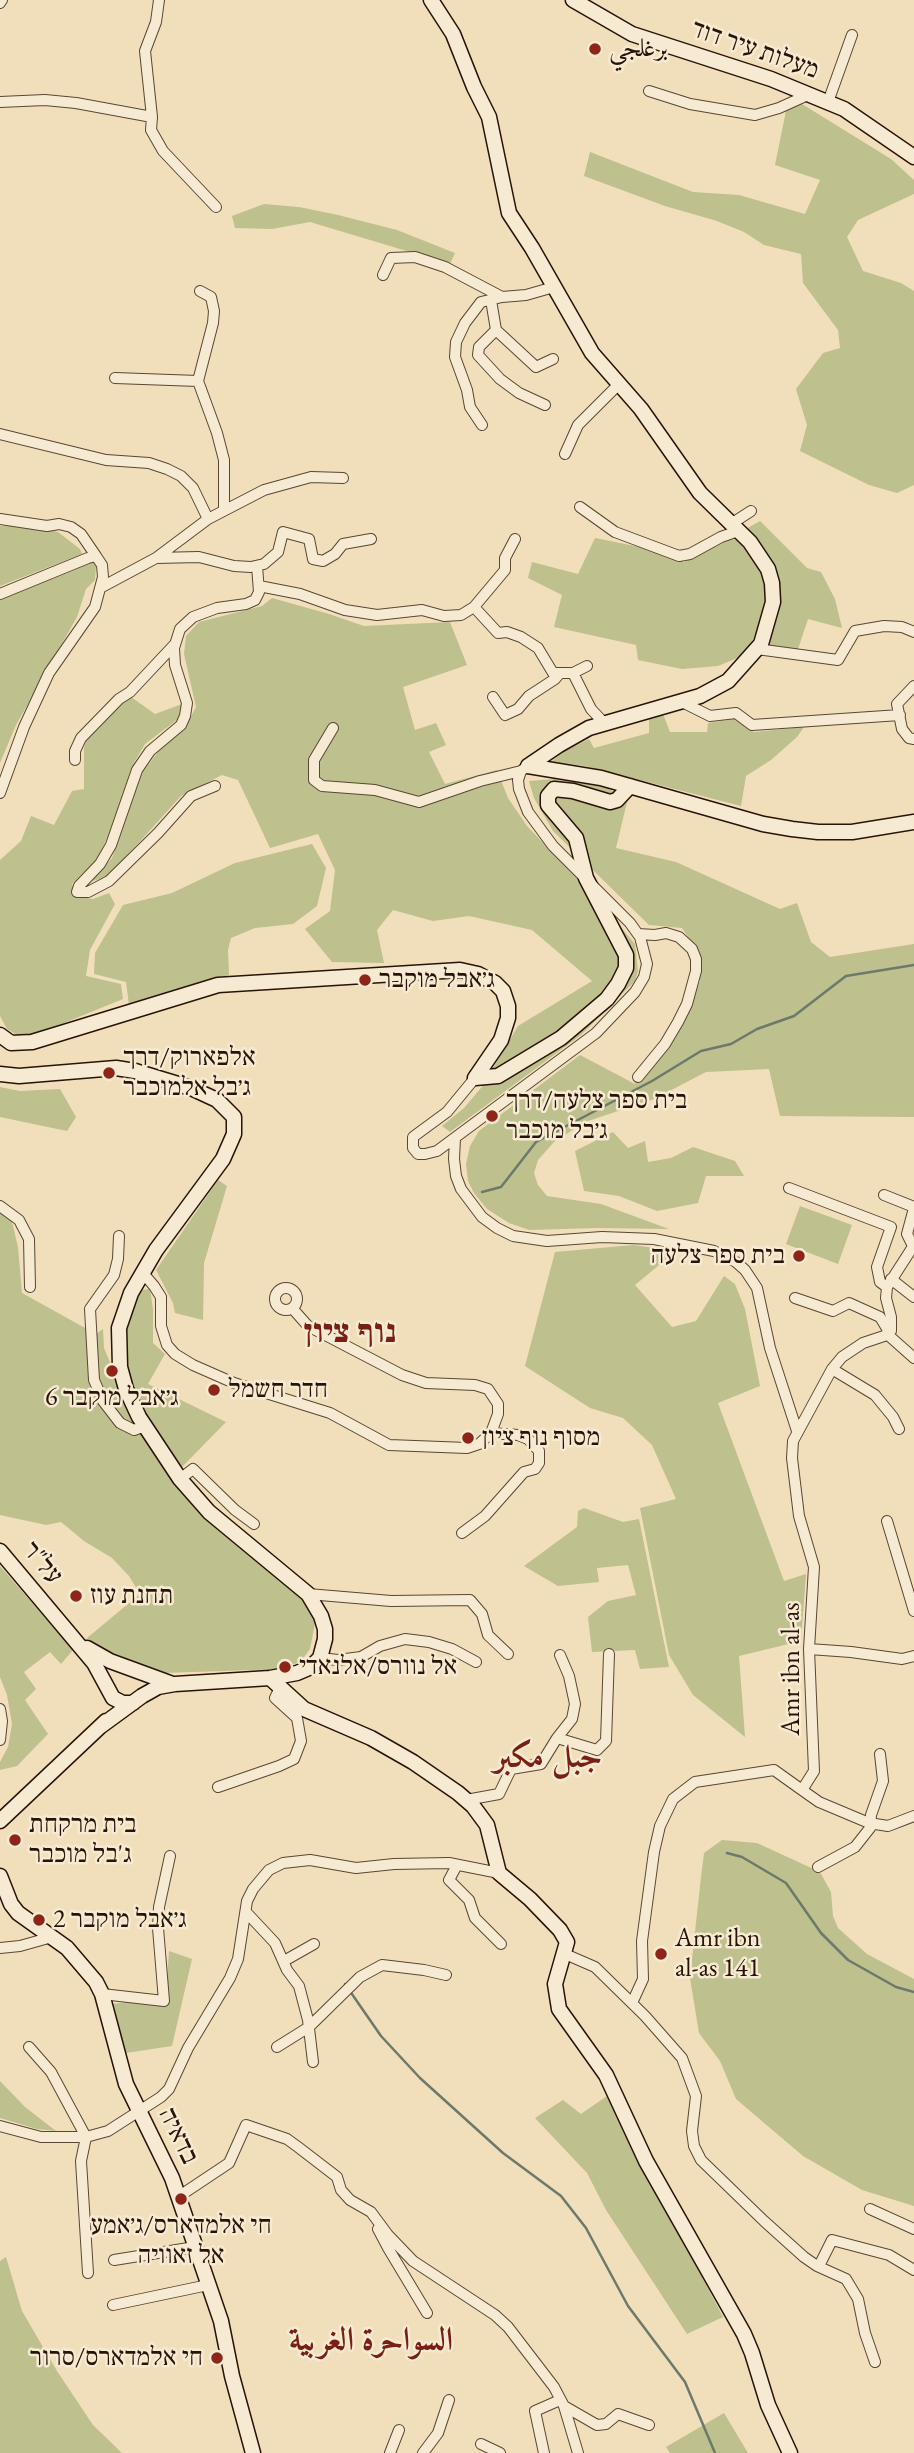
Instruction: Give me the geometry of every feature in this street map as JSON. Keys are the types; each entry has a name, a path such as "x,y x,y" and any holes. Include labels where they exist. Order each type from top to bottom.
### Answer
{"street":[{"path":"159,0 156,22 145,51 151,130 163,151 216,207"},
{"path":"0,1035 11,1043 32,1042 218,985 460,970 478,974 495,983 503,991 508,1006 508,1018 501,1040 475,1079 446,1112 413,1137 413,1148 418,1154 425,1154 438,1151 596,1033 635,992 644,977 646,952 638,934 552,846 528,812 519,789 524,769 589,728 700,696 728,681 757,649 767,629 773,602 772,583 768,569 750,542 700,493 660,434 620,383 592,353 509,213 489,117 474,88 453,34 431,0"},
{"name":"מעלות עיר דוד","path":"574,0 632,34 810,94 844,109 914,157"},
{"path":"828,102 852,35"},
{"path":"649,91 690,104 755,115 810,94"},
{"path":"0,102 45,100 76,103 152,117"},
{"path":"383,275 391,258 415,257 445,267 502,297"},
{"path":"482,425 470,407 455,357 456,342 465,323 481,302 526,295 554,286"},
{"path":"201,291 211,297 214,311 198,381 224,460 224,510"},
{"path":"491,300 496,330 536,367 552,359"},
{"path":"496,330 479,347 478,355 500,379 519,393 545,405"},
{"path":"115,378 198,381"},
{"path":"565,454 578,425 620,383"},
{"path":"0,434 106,460 149,463 167,469 181,476 193,488 208,519"},
{"path":"100,588 156,558 208,519 264,490 311,477 343,478"},
{"path":"580,507 615,532 679,556 690,554 721,537 751,511"},
{"path":"0,519 71,527 81,534 102,565 103,577 95,607 49,673 37,698 0,793"},
{"path":"156,558 199,557 234,566 257,566 264,564 278,552 283,532 309,539 313,559 323,561 335,554 343,544 372,539"},
{"path":"259,586 300,594 345,610 376,615 422,610 444,616 461,615 474,607 505,570 505,558 516,539"},
{"path":"0,594 96,556"},
{"path":"215,786 191,796 109,881 88,892 77,892 79,886 100,864 111,845 137,770 150,751 181,725 186,716 187,703 175,665 175,643 180,629 193,617 217,608 255,600 259,586 257,566"},
{"path":"474,607 498,633 507,632 521,636 538,648 553,673 573,673 587,666"},
{"path":"757,649 838,660 855,631 884,626 902,627 914,632"},
{"path":"75,760 75,751 81,738 119,699 130,692 175,643"},
{"path":"493,697 505,715 518,709 529,696 560,673"},
{"path":"573,673 591,709 605,724"},
{"path":"914,686 897,705 902,729 909,738 914,739"},
{"path":"682,702 710,716 736,713 752,725 900,715"},
{"path":"334,728 314,760 314,780 322,786 375,790 419,802 524,769 573,772 763,824 806,831 852,832 914,822"},
{"path":"902,729 914,728"},
{"path":"475,1079 498,1076 561,1038 607,999 618,984 626,968 626,955 586,878 576,838 548,805 548,796 554,789 610,802 617,800 630,786"},
{"path":"638,934 666,933 679,937 692,949 696,959 696,971 687,1004 665,1044 638,1077"},
{"path":"0,1074 19,1076 116,1068 135,1071 191,1088 217,1100 234,1117 234,1134 223,1159 142,1272 122,1315 118,1344 120,1367 127,1390 145,1426 180,1479 209,1512 308,1594 325,1629 320,1658 310,1667 275,1683 175,1684 162,1682 136,1669 124,1667 111,1676 115,1707 101,1726"},
{"path":"455,1138 456,1176 461,1189 482,1217 513,1236 547,1241 623,1236 654,1239 715,1251 736,1262 752,1278 757,1288 770,1348 797,1431"},
{"path":"789,1188 891,1227 877,1267 877,1275 880,1282 889,1283 914,1297"},
{"path":"884,1195 914,1207 907,1234 914,1246 889,1283 886,1298 891,1317 888,1333"},
{"path":"0,1206 19,1220 29,1240 30,1287"},
{"path":"120,1236 114,1275 90,1309 94,1380 103,1401 120,1423 134,1430 145,1426"},
{"path":"142,1272 160,1297 161,1326 167,1345 182,1359 206,1371 234,1383 330,1413 389,1445 467,1448 479,1444 491,1433 496,1423 498,1404 488,1390 475,1385 426,1383 402,1376 308,1326 292,1308 296,1303 296,1295 290,1289 277,1286"},
{"path":"795,1298 833,1311 849,1303 875,1314 880,1317 888,1333 914,1358"},
{"name":"Amr ibn al-as","path":"632,2003 643,1979 642,1941 654,1852 660,1826 673,1799 695,1782 774,1770 802,1790 814,1771 809,1649 814,1567 799,1516 792,1458 793,1441 832,1369 851,1350 888,1333"},
{"path":"832,1369 875,1395 899,1429"},
{"path":"462,1533 485,1516 524,1472 535,1469 539,1463 539,1451 528,1439 518,1435 491,1433"},
{"path":"180,1479 193,1469 235,1510 254,1524"},
{"path":"887,1521 914,1612"},
{"name":"על\"ר","path":"0,1551 94,1663 111,1692"},
{"path":"308,1594 391,1601 470,1600 481,1614 488,1635 508,1654"},
{"name":"על\"ר","path":"75,1639 96,1654 124,1667"},
{"path":"320,1658 338,1660 361,1657 380,1646 405,1639 452,1649 476,1662"},
{"path":"809,1649 902,1660 914,1656"},
{"path":"556,1738 597,1751 606,1741 610,1654"},
{"path":"466,1800 499,1794 511,1769 541,1764 556,1738 572,1720 575,1704 569,1676 560,1655"},
{"path":"111,1692 123,1703 138,1699 145,1687 141,1673"},
{"path":"218,1787 294,1759 301,1741 297,1718 275,1698 275,1683"},
{"path":"275,1683 304,1709 371,1738 413,1762 466,1800 487,1825 499,1873"},
{"path":"0,1821 101,1726 158,1687 175,1684"},
{"path":"0,1709 0,1740"},
{"path":"818,1867 855,1847 865,1837 883,1781 880,1754"},
{"path":"802,1790 840,1812 870,1823 888,1826 914,1816"},
{"path":"102,1994 164,2001 158,1928 159,1907 170,1856"},
{"path":"0,2126 41,2137 86,2137 108,2131 153,2105 169,2089 188,2048 230,1978 238,1959 247,1901 259,1880 269,1870 295,1860 310,1860 356,1868 394,1864 457,1865 499,1873 530,1899 560,1930 567,1942 555,1984 559,2008 606,2075 626,2122 664,2194 744,2334 768,2405 790,2453"},
{"path":"457,1865 449,1880 469,1900 475,1917 500,1944"},
{"name":"בדאיה","path":"0,1876 11,1904 18,1913 67,1948 83,1965 102,1994 123,2074 172,2178 221,2321 232,2376 253,2453"},
{"path":"246,1912 275,1944 299,1986 309,2027 313,2062"},
{"path":"0,1948 20,1946 52,1937"},
{"path":"284,1961 314,1944"},
{"path":"565,1954 595,1967 682,2058 696,2096 692,2131 694,2146 701,2160 764,2221 819,2266 846,2279 853,2289 875,2362"},
{"path":"277,2047 309,2027 360,1976 382,1965 446,1975"},
{"path":"29,2047 51,2072 86,2137 81,2161 88,2273"},
{"path":"178,2197 229,2163 246,2125 287,2139 337,2177 341,2190 350,2200 370,2212 413,2261 509,2327 554,2387 578,2453"},
{"path":"870,2209 914,2229"},
{"path":"370,2212 387,2248 427,2313"},
{"path":"819,2266 832,2240 889,2255 914,2270"},
{"path":"114,2260 195,2247"},
{"path":"113,2305 208,2285"},
{"path":"423,2453 438,2433 449,2400"},
{"path":"544,2453 535,2411 562,2403 597,2425 606,2424 618,2414 649,2425"},
{"path":"390,2453 399,2430"},
{"path":"481,2444 500,2453"}],"green space":[{"path":"789,96 891,159 914,180 914,194 858,220 847,237 863,271 901,283 914,291 914,485 897,493 869,485 800,451 807,425 796,389 823,353 840,348 838,330 803,283 801,254 764,245 744,232 717,221 665,206 584,176 590,152 693,192 739,195 805,214 820,180 775,165"},
{"path":"264,204 299,207 397,230 455,253 450,264 310,222 272,229 235,228 232,216"},
{"path":"760,521 807,568 821,572 835,599 842,628 808,619 797,652 770,645 778,586 746,529"},
{"path":"31,525 58,532 80,549 82,554 0,586 0,526"},
{"path":"595,538 660,551 684,562 731,539 743,541 768,581 767,606 758,632 742,656 718,666 682,669 638,660 636,645 554,627 562,595 528,578 532,562 578,574"},
{"path":"91,558 96,565 95,580 86,589 77,617 16,725 0,763 0,599 75,570"},
{"path":"272,598 364,626 450,622 467,665 403,687 415,730 436,723 446,745 429,752 445,784 497,770 508,798 527,826 596,898 635,944 638,971 635,981 581,1035 450,1132 442,1126 464,1108 481,1088 518,1026 592,981 532,930 469,916 433,921 393,910 377,930 384,963 332,962 305,929 330,911 335,870 318,834 270,848 238,780 222,775 181,796 124,859 104,878 92,881 112,858 140,776 158,752 186,726 196,707 184,654 186,636 199,622 262,606"},
{"path":"124,692 155,714 182,704 178,719 145,744 134,763 97,859 72,884 75,894 81,897 93,899 109,893 115,904 90,950 86,976 121,984 123,999 32,1036 17,1035 7,1029 0,1016 0,860 21,841 31,816 54,825 72,791 84,789 84,748 90,726"},
{"path":"663,714 670,732 707,732 708,723 735,719 754,732 804,727 797,737 771,760 746,776 741,806 585,766 551,762 563,752 589,739 594,748 649,733 649,719"},
{"path":"554,779 604,787 628,798 616,848 676,862 780,909 797,903 811,942 830,957 914,944 914,1117 780,1116 769,1069 706,1072 654,1099 585,1122 554,1142 538,1160 534,1173 538,1185 547,1196 601,1204 669,1229 529,1230 509,1223 487,1209 468,1181 466,1164 470,1146 479,1131 580,1055 635,1084 669,1045 700,981 699,953 682,928 649,925 553,831 534,798 529,781"},
{"path":"312,844 326,868 317,906 293,924 255,928 231,938 228,950 229,975 129,1005 126,982 94,974 95,953 123,905 172,893 235,863"},
{"path":"0,1087 20,1091 60,1089 76,1117 67,1131 0,1117"},
{"path":"613,1132 628,1148 645,1141 648,1162 671,1158 693,1147 735,1161 744,1176 706,1176 698,1203 657,1211 619,1196 584,1191 575,1151"},
{"path":"218,1180 227,1186 204,1263 203,1320 175,1313 173,1303 156,1270"},
{"path":"800,1206 852,1225 838,1264 786,1244"},
{"path":"0,1213 12,1222 18,1247 22,1293 96,1334 103,1329 104,1348 132,1415 164,1463 304,1598 316,1618 310,1649 301,1661 283,1669 163,1673 101,1648 87,1638 140,1594 129,1576 112,1558 84,1541 61,1522 46,1525 0,1515"},
{"path":"633,1245 676,1251 635,1285 672,1327 696,1321 724,1276 735,1284 745,1309 760,1386 718,1403 784,1581 806,1574 801,1641 739,1656 745,1737 693,1695 669,1655 640,1508 676,1499 652,1445 623,1418 590,1408 525,1366 555,1252"},
{"path":"150,1289 153,1343 165,1354 148,1384 226,1422 180,1469 143,1411 128,1377 125,1319 141,1290"},
{"path":"584,1508 623,1522 639,1519 669,1667 640,1669 635,1650 592,1652 588,1617 608,1601 636,1595 628,1565 597,1568 599,1582 558,1586 524,1566 577,1527 578,1511"},
{"path":"0,1566 73,1650 61,1664 50,1652 24,1672 36,1689 25,1700 48,1734 17,1766 0,1770 12,1724 7,1695 0,1677"},
{"path":"722,1840 757,1843 820,1872 831,1892 833,1916 838,1928 867,1954 914,1979 914,2206 862,2190 803,2156 736,2099 720,2061 699,2033 690,1978 701,1877 704,1853"},
{"path":"169,1951 192,1959 172,2046 126,2053 113,2004 166,1996"},
{"path":"0,2081 25,2107 56,2131 37,2129 0,2118"},
{"path":"607,2096 723,2317 687,2334 606,2210 587,2173 535,2118 563,2100 581,2114"},
{"path":"6,2257 22,2311 57,2371 93,2425 122,2453 0,2453 0,2261"},
{"path":"724,2413 748,2453 670,2453 666,2447"}],"waterway":[{"path":"482,1192 501,1187 536,1142 652,1081 701,1051 731,1044 757,1029 794,1016 846,976 914,965"},
{"path":"727,1853 742,1857 786,1883 821,1933 848,1960 896,1987 914,1992"},
{"path":"345,1984 381,2036 420,2078 503,2153 561,2196 586,2228 628,2306 685,2382 715,2453"}],"place":[{"name":"برغلجي","path":"595,49"},
{"name":"ג׳אבל מוקבר","path":"365,980"},
{"name":"אלפארוק/דרך ג׳בל אלמוכבר","path":"109,1073"},
{"name":"בית ספר צלעה/דרך ג׳בל מוכבר","path":"492,1116"},
{"name":"בית ספר צלעה","path":"799,1256"},
{"name":"ג׳אבל מוקבר 6","path":"112,1371"},
{"name":"חדר חשמל","path":"214,1390"},
{"name":"מסוף נוף ציון","path":"468,1438"},
{"name":"תחנת עוז","path":"76,1596"},
{"name":"אל נוורס/אלנאדי","path":"285,1667"},
{"name":"בית מרקחת ג'בל מוכבר","path":"15,1840"},
{"name":"ג׳אבל מוקבר 2","path":"39,1920"},
{"name":"Amr ibn al-as 141","path":"661,1954"},
{"name":"חי אלמדארס/ג׳אמע אל זאוויה","path":"181,2199"},
{"name":"חי אלמדארס/סרור","path":"217,2358"}],"district":[{"name":"נוף ציון","path":"350,1333"},
{"name":"جبل مكبر","path":"548,1758"},
{"name":"السواحرة الغربية","path":"371,2341"}]}
